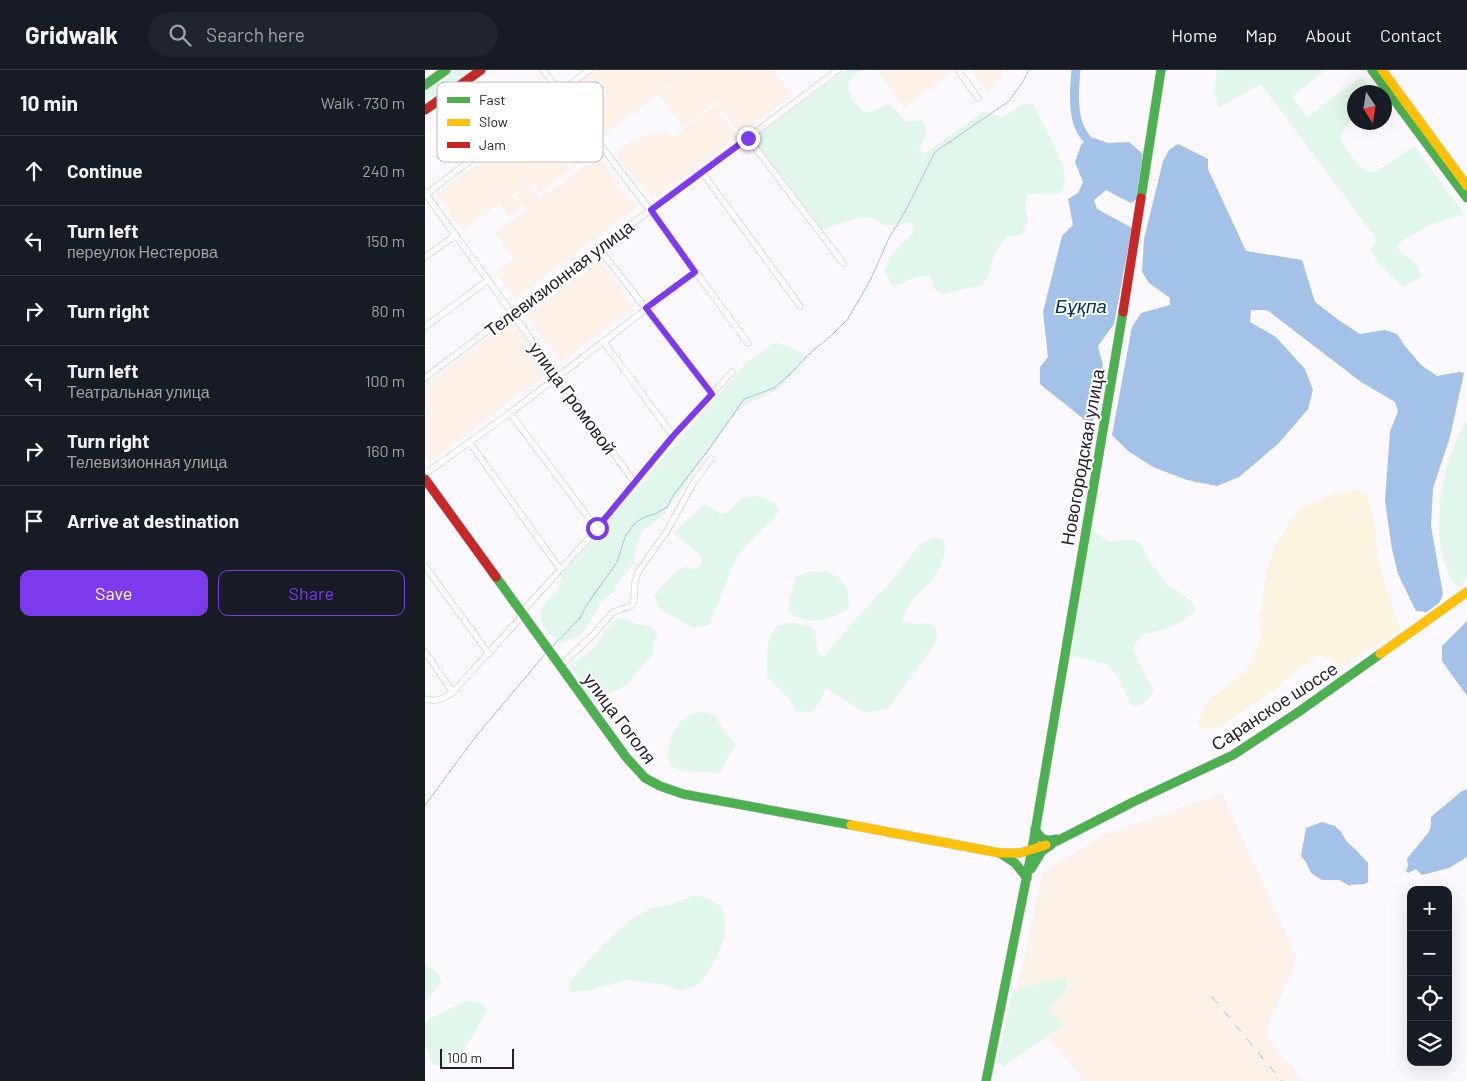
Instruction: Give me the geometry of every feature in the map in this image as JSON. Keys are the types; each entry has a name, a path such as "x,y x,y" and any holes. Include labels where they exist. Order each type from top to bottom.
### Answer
{"main road":[{"path":"425,85 446,70"},
{"path":"464,82 481,70"},
{"name":"Новогородская улица","path":"1027,878 1127,289 1161,70"},
{"path":"1372,70 1467,198"},
{"path":"1382,70 1467,186"},
{"path":"425,110 437,101"},
{"name":"улица Гоголя","path":"425,479 626,757 645,778 683,794 1000,853 1020,853 1031,850"},
{"name":"Саранское шоссе","path":"1031,850 1057,841 1243,749 1297,713 1467,592"},
{"path":"1035,829 1041,838 1047,841 1066,836"},
{"path":"986,1081 1027,878 1042,851 1057,841"},
{"path":"1000,853 1015,863 1027,878"}],"street":[{"path":"543,70 552,82"},
{"path":"573,82 589,70"},
{"name":"Телевизионная улица","path":"425,378 598,247 651,210 838,70"},
{"path":"958,70 977,98"},
{"path":"748,138 843,263"},
{"path":"603,148 749,343"},
{"path":"425,194 467,162"},
{"path":"702,172 800,306"},
{"name":"улица Громовой","path":"425,194 635,483"},
{"path":"425,257 455,235"},
{"path":"598,247 712,394"},
{"path":"425,474 510,413 695,272"},
{"path":"425,326 488,280"},
{"path":"603,341 673,436"},
{"path":"425,699 433,701 443,699 453,692 489,654 673,436 732,372"},
{"path":"510,413 597,528"},
{"path":"470,442 560,569"},
{"path":"561,665 593,635 613,612 631,606 634,600 635,581 638,572 667,531 694,482 711,459"},
{"path":"425,566 489,654"},
{"path":"425,652 453,692"}],"shaded area":[{"path":"596,70 691,70 603,136 603,82 579,82"},
{"path":"693,70 773,70 792,95 741,134 716,102 683,127 659,95"},
{"path":"877,70 948,70 951,74 904,108"},
{"path":"971,70 1004,70 999,80 988,93"},
{"path":"715,105 738,137 652,200 615,153 632,140 655,131 669,133 673,137"},
{"path":"479,162 565,162 571,170 540,193 531,181 512,195 522,207 510,216 499,203 462,231 436,194"},
{"path":"571,162 582,162 575,167"},
{"path":"590,162 602,162 637,208 515,299 495,272 514,258 495,233 526,210 516,195 529,185 540,199"},
{"path":"600,260 635,307 561,362 526,316"},
{"path":"512,319 549,372 430,462 425,456 425,384"},
{"path":"1222,793 1297,958 1265,1034 1303,1081 1084,1081 1015,997 1043,872 1101,836"}],"green space":[{"path":"450,70 474,70 457,82 437,82 437,96 425,105 425,88"},
{"path":"846,70 863,70 854,76 848,86 853,100 864,112 872,111 888,104 906,122 921,120 927,126 925,137 919,148 924,154 984,111 1003,117 1021,105 1033,103 1063,164 1065,184 1060,194 1027,194 1026,212 1028,221 1022,235 1007,236 995,253 989,274 983,285 943,294 936,291 930,276 915,277 893,286 884,271 892,254 914,231 912,222 884,226 876,220 861,218 821,229 752,138"},
{"path":"1217,70 1321,70 1323,72 1292,97 1307,117 1347,87 1347,126 1340,137 1345,147 1359,164 1367,172 1377,171 1414,146 1465,215 1429,226 1397,245 1400,251 1419,266 1421,277 1403,287 1378,263 1370,249 1376,242 1372,233 1261,84 1218,108 1214,90"},
{"path":"1361,77 1368,85 1350,85"},
{"path":"773,343 785,345 804,354 806,361 778,389 747,404 737,412 668,508 659,519 643,531 637,544 633,564 614,592 603,599 585,630 578,636 561,644 546,631 541,621 541,609 558,588 563,573 746,363"},
{"path":"1467,420 1467,579 1459,585 1450,578 1441,550 1439,512 1441,492 1451,453"},
{"path":"757,496 774,502 779,510 774,519 750,541 736,559 709,625 694,628 661,610 654,596 676,572 686,566 694,570 701,564 702,558 673,533 704,504 722,514 731,510 742,497"},
{"path":"1090,528 1109,542 1133,539 1142,545 1149,560 1167,585 1191,601 1196,610 1184,620 1171,627 1142,635 1134,645 1135,654 1154,691 1147,700 1139,705 1131,706 1118,677 1106,664 1071,656"},
{"path":"933,538 943,539 945,549 941,566 910,604 902,620 915,624 928,623 936,628 937,641 889,708 865,713 826,688 819,704 811,712 796,711 789,699 767,677 767,652 772,633 778,626 786,623 813,628 818,655 824,656 893,579 921,543"},
{"path":"825,571 837,577 845,585 849,602 848,609 833,617 817,621 802,619 787,611 795,578 806,572"},
{"path":"622,618 650,627 658,634 653,645 653,654 626,685 593,703 571,666 595,646 613,622"},
{"path":"705,712 716,716 722,727 736,744 727,758 721,773 680,771 670,765 667,754 671,737 680,722 693,713"},
{"path":"695,895 707,898 722,907 725,934 719,953 699,984 682,991 664,985 627,980 591,990 570,992 569,982 600,948 629,921 649,909 668,905"},
{"path":"425,964 439,973 441,983 427,1000 425,1000"},
{"path":"1067,977 1064,992 1048,1008 1062,1026 1003,1067 997,1061 1013,990"},
{"path":"465,1001 482,1003 487,1009 462,1052 448,1064 438,1066 433,1064 425,1045 425,1021"}],"sand":[{"path":"1358,490 1366,493 1369,501 1381,570 1401,629 1342,668 1331,660 1318,656 1276,689 1219,727 1200,728 1198,722 1207,702 1246,671 1261,638 1260,617 1266,572 1274,549 1289,523 1299,509 1339,492"}],"water":[{"name":"Бұқпа","path":"1094,138 1108,143 1129,142 1143,154 1136,200 1131,203 1106,190 1094,200 1097,209 1132,228 1114,324 1098,346 1103,366 1100,375 1098,403 1091,425 1040,384 1040,367 1048,357 1043,312 1062,236 1073,225 1068,199 1078,193 1083,182 1075,162 1081,145 1087,139"},
{"path":"1178,144 1208,159 1208,169 1246,251 1302,260 1315,302 1340,321 1360,334 1385,330 1397,334 1421,365 1437,376 1459,372 1464,373 1450,437 1433,488 1431,526 1443,594 1439,603 1427,612 1416,611 1398,574 1392,549 1385,501 1390,432 1398,411 1395,402 1361,382 1267,310 1251,310 1250,322 1276,337 1305,369 1313,390 1308,409 1278,444 1239,477 1217,486 1187,480 1153,467 1128,451 1112,435 1132,327 1141,313 1170,305 1170,298 1149,283 1142,272 1144,239 1163,161 1169,150"},
{"path":"1467,621 1467,696 1442,661 1442,646"},
{"path":"1467,789 1467,857 1449,868 1422,875 1416,869 1408,873 1406,871 1408,866 1407,859 1428,833 1431,827 1431,817"},
{"path":"1322,822 1335,826 1347,842 1368,863 1368,882 1365,884 1348,885 1339,880 1322,880 1311,873 1301,856 1306,828"}],"waterway":[{"path":"553,646 580,618 586,606 617,562 625,537 634,524 642,518 655,514 667,507 674,494 744,399 774,388 847,320 869,283 889,238 906,210 935,152 1009,101 1029,70"},
{"name":"Бұқпа","path":"1076,70 1074,97 1076,115 1078,124 1087,139"},
{"path":"425,805 477,735 546,653"}],"railway":[{"path":"1212,997 1282,1081"}],"traffic: fast":[{"path":"425,85 446,70"},
{"path":"1141,198 1161,70"},
{"path":"1372,70 1467,198"},
{"path":"1032,850 1123,312"},
{"path":"496,577 626,757 645,778 660,786 683,794 851,825"},
{"path":"1046,845 1233,755 1297,713 1380,654"},
{"path":"1035,829 1043,839 1056,839"},
{"path":"1031,869 1042,851 1051,845"},
{"path":"986,1081 1032,850"},
{"path":"1000,853 1015,863 1027,878"}],"traffic: slow":[{"path":"1382,70 1467,186"},
{"path":"1380,654 1467,592"},
{"path":"851,825 1000,853 1020,853 1046,845"}],"traffic: jam":[{"path":"464,82 481,70"},
{"path":"425,110 437,101"},
{"path":"1123,312 1141,198"},
{"path":"425,479 496,577"}],"route":[{"path":"597,528 673,436 712,394 646,308 695,272 651,210 748,138"}]}
